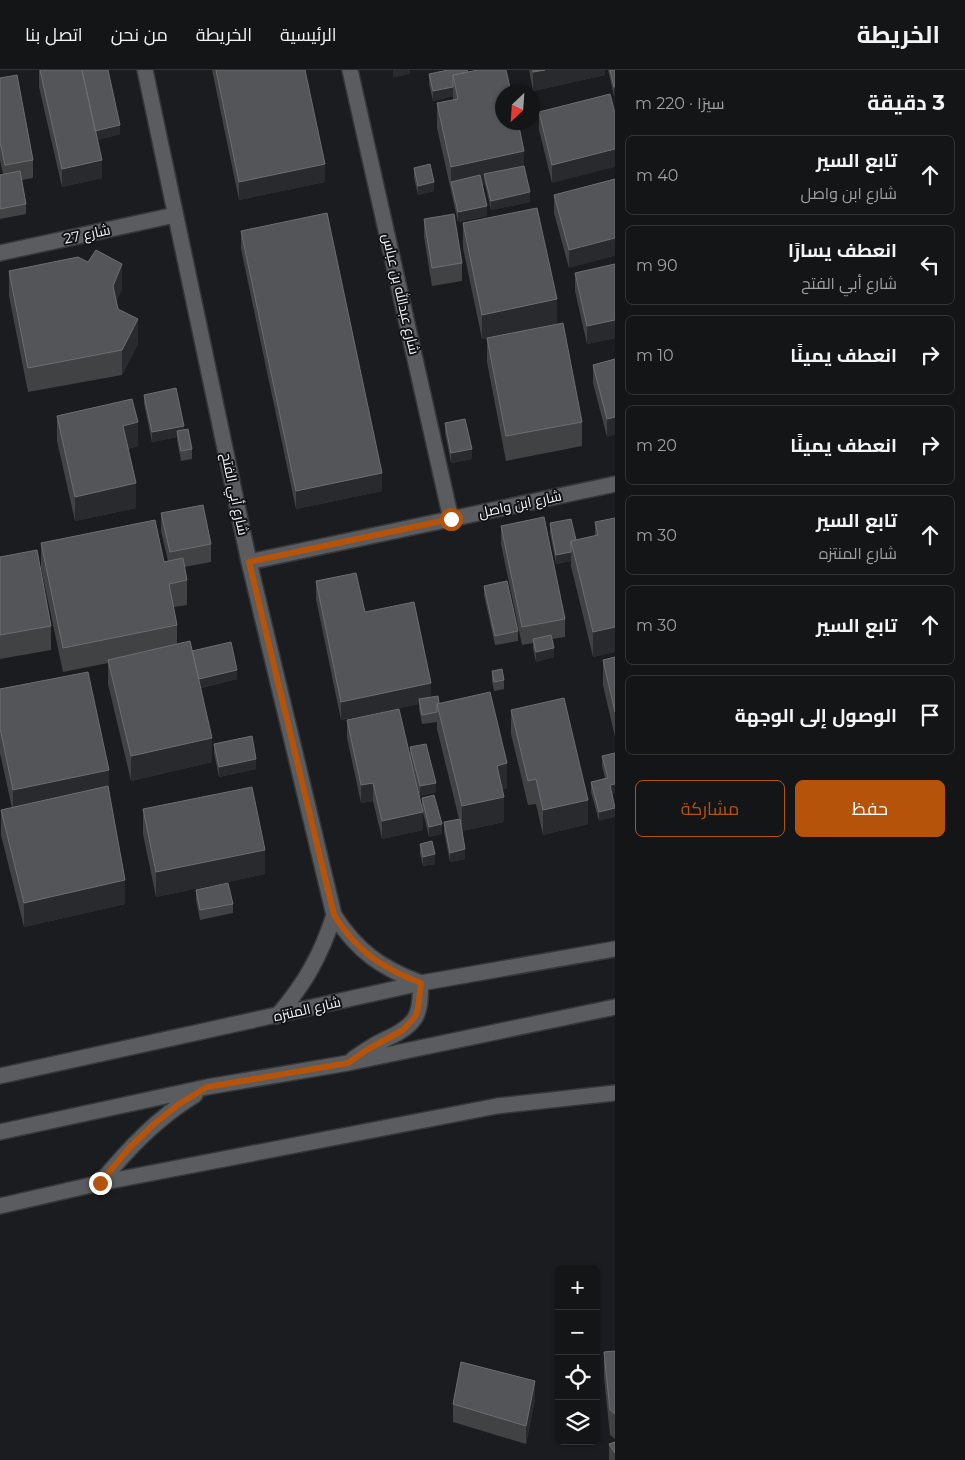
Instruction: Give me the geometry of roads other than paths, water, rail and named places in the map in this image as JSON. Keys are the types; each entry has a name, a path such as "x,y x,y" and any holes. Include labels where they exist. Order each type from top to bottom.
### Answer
{"street":[{"name":"شارع أبي الفتح","path":"145,70 249,562 334,915 344,931 360,949 378,964 399,975 421,983"},
{"name":"شارع عبدالله بن عباس","path":"350,70 451,519"},
{"name":"شارع 27","path":"0,253 175,215"},
{"name":"شارع ابن واصل","path":"249,562 615,484"},
{"path":"277,1016 308,975 320,953 334,915"},
{"name":"شارع المنتزه","path":"0,1076 421,983 615,949"},
{"path":"348,1063 410,1024 418,1009 421,983"},
{"path":"0,1132 207,1087 348,1063 615,1007"},
{"path":"100,1183 130,1147 154,1124 179,1104 207,1087"},
{"path":"0,1206 100,1183 497,1106 615,1093"}]}
